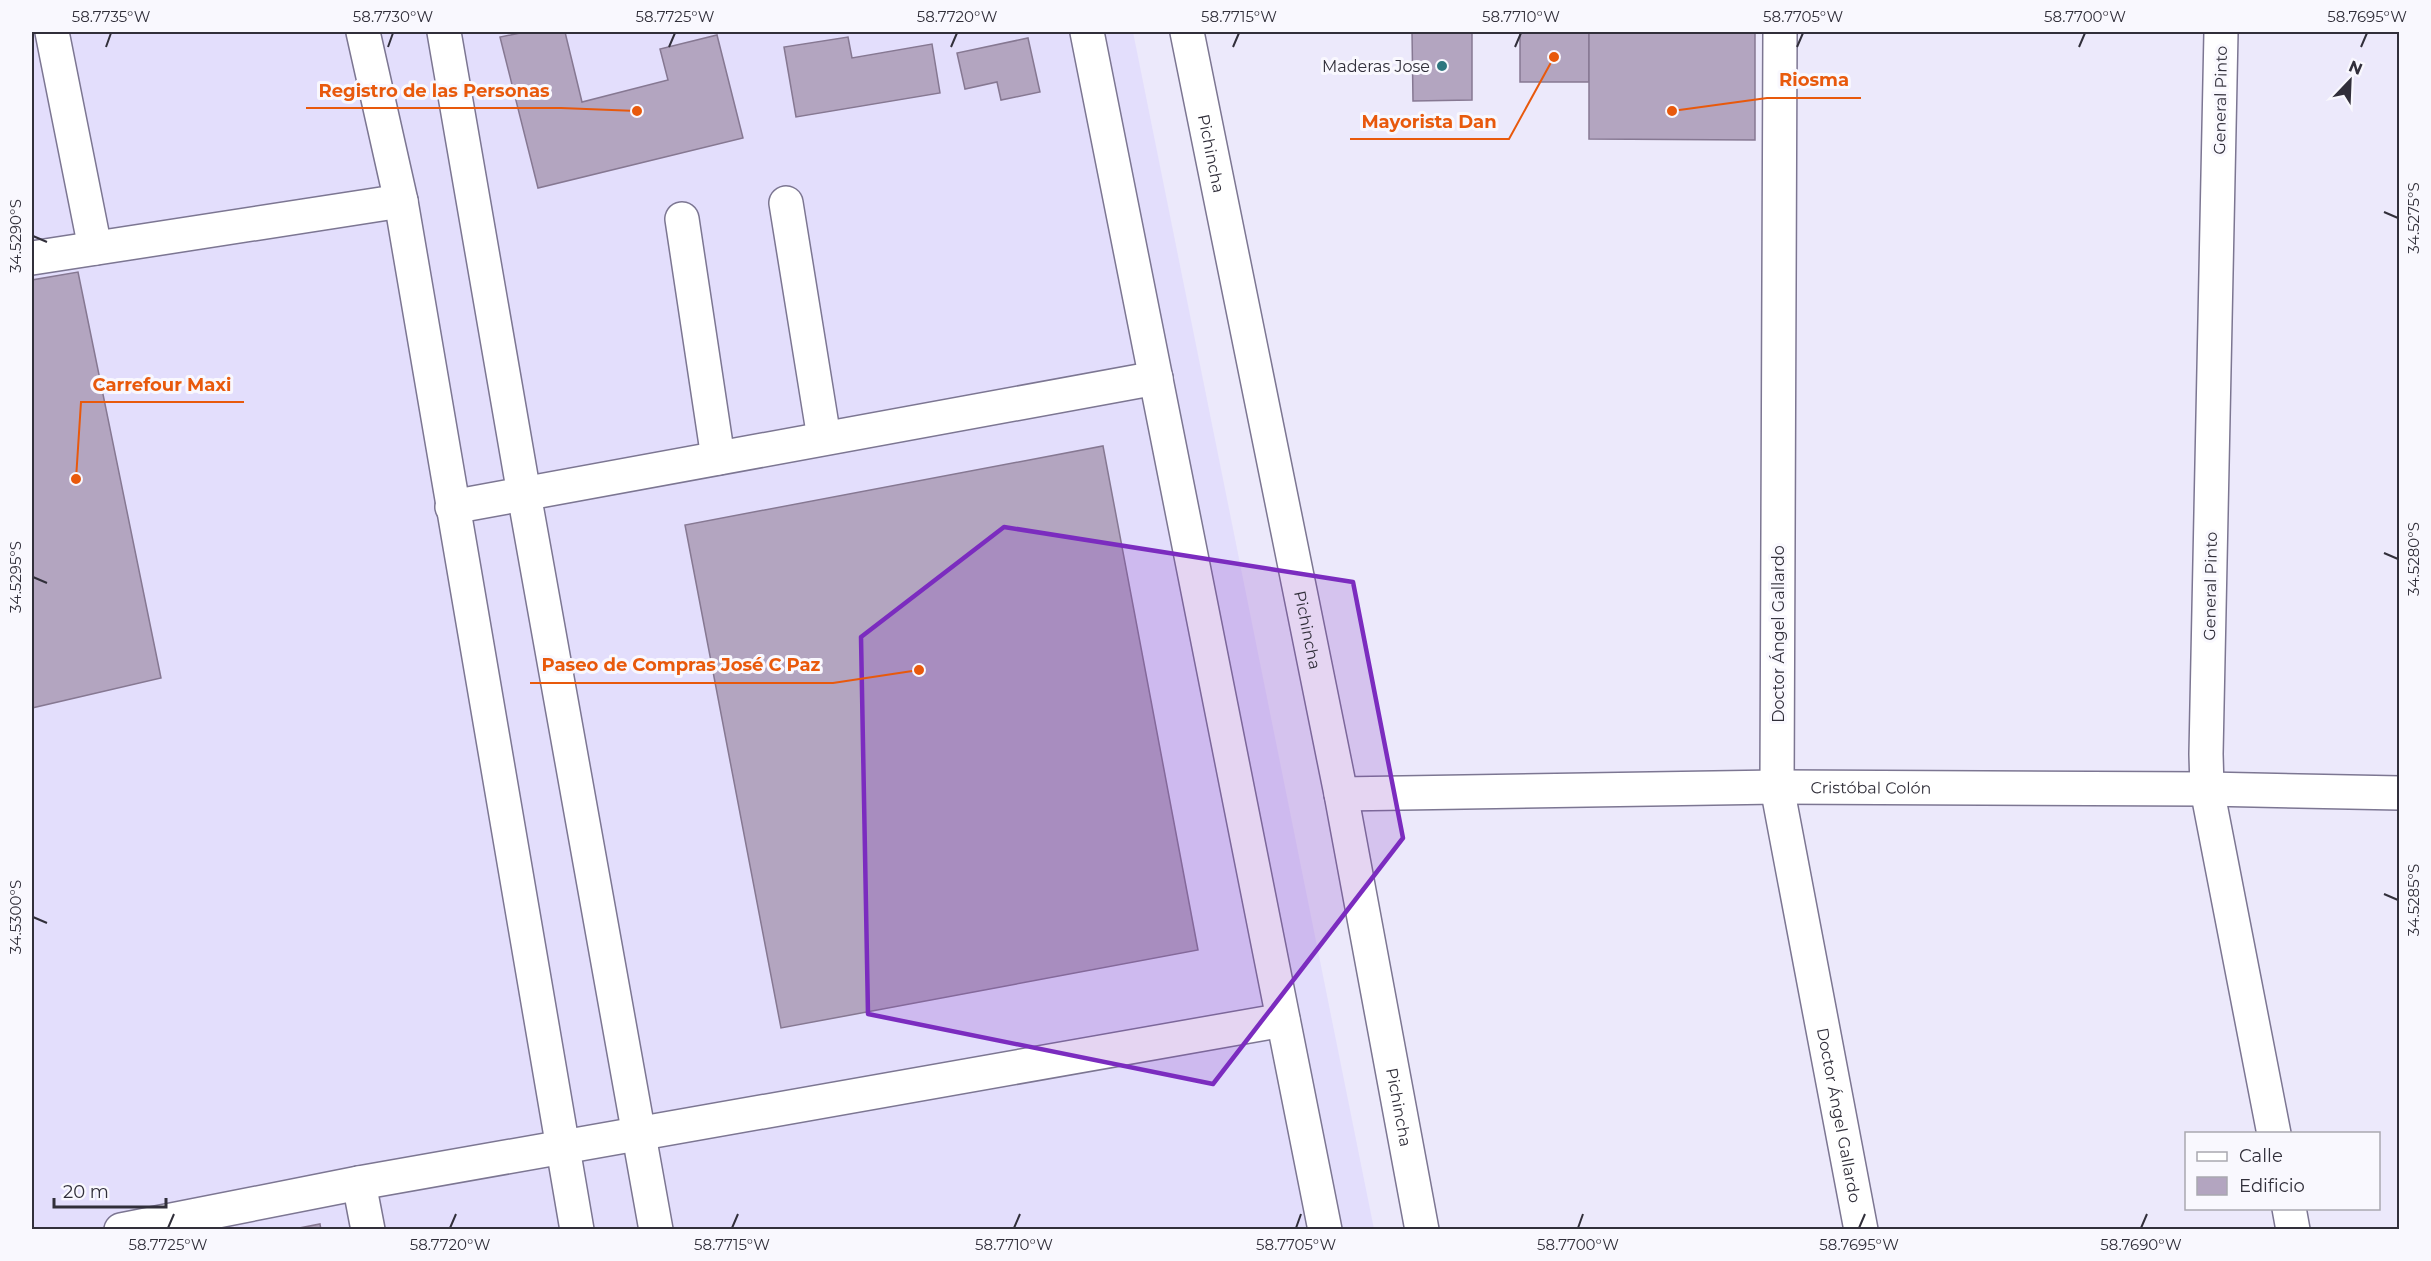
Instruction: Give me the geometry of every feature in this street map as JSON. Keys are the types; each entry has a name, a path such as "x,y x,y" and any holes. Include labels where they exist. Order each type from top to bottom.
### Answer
{"street":[{"path":"52,32 95,248"},
{"path":"363,32 400,201 577,1230"},
{"path":"444,32 656,1230"},
{"path":"1087,32 1325,1230"},
{"name":"Pichincha","path":"1187,32 1341,794 1422,1230"},
{"name":"Doctor Ángel Gallardo","path":"1780,32 1777,787 1861,1230"},
{"name":"General Pinto","path":"2221,32 2207,789 2274,1132"},
{"path":"32,258 400,201"},
{"path":"786,203 824,438"},
{"path":"682,219 718,458"},
{"path":"452,507 1156,378"},
{"name":"Cristóbal Colón","path":"1341,794 1777,787 2207,789 2400,793"},
{"path":"121,1230 359,1183 1283,1020"},
{"path":"359,1183 368,1230"},
{"path":"2289,1210 2293,1230"}],"highlighted area":[{"path":"1004,527 1353,582 1403,838 1213,1084 868,1014 861,637"}],"shaded area":[{"path":"32,32 1133,32 1374,1229 32,1229"}],"building":[{"path":"525,32 565,32 582,102 668,80 660,49 717,35 743,138 538,188 500,37"},
{"name":"Maderas Jose","path":"1412,32 1472,32 1472,100 1413,101"},
{"path":"1520,32 1589,32 1589,82 1520,82"},
{"path":"1589,32 1755,32 1755,140 1589,139"},
{"path":"848,37 852,58 932,44 940,93 796,117 784,47"},
{"path":"1028,38 1040,92 1001,100 997,82 965,89 957,53"},
{"path":"78,272 161,678 32,708 32,280"},
{"path":"1103,446 1198,950 781,1028 685,525"},
{"path":"320,1224 321,1230 289,1230"}],"place":[{"name":"Mayorista Dan","path":"1554,57"},
{"name":"Maderas Jose","path":"1442,66"},
{"name":"Registro de las Personas","path":"637,111"},
{"name":"Riosma","path":"1672,111"},
{"name":"Carrefour Maxi","path":"76,479"},
{"name":"Paseo de Compras José C Paz","path":"919,670"}]}
